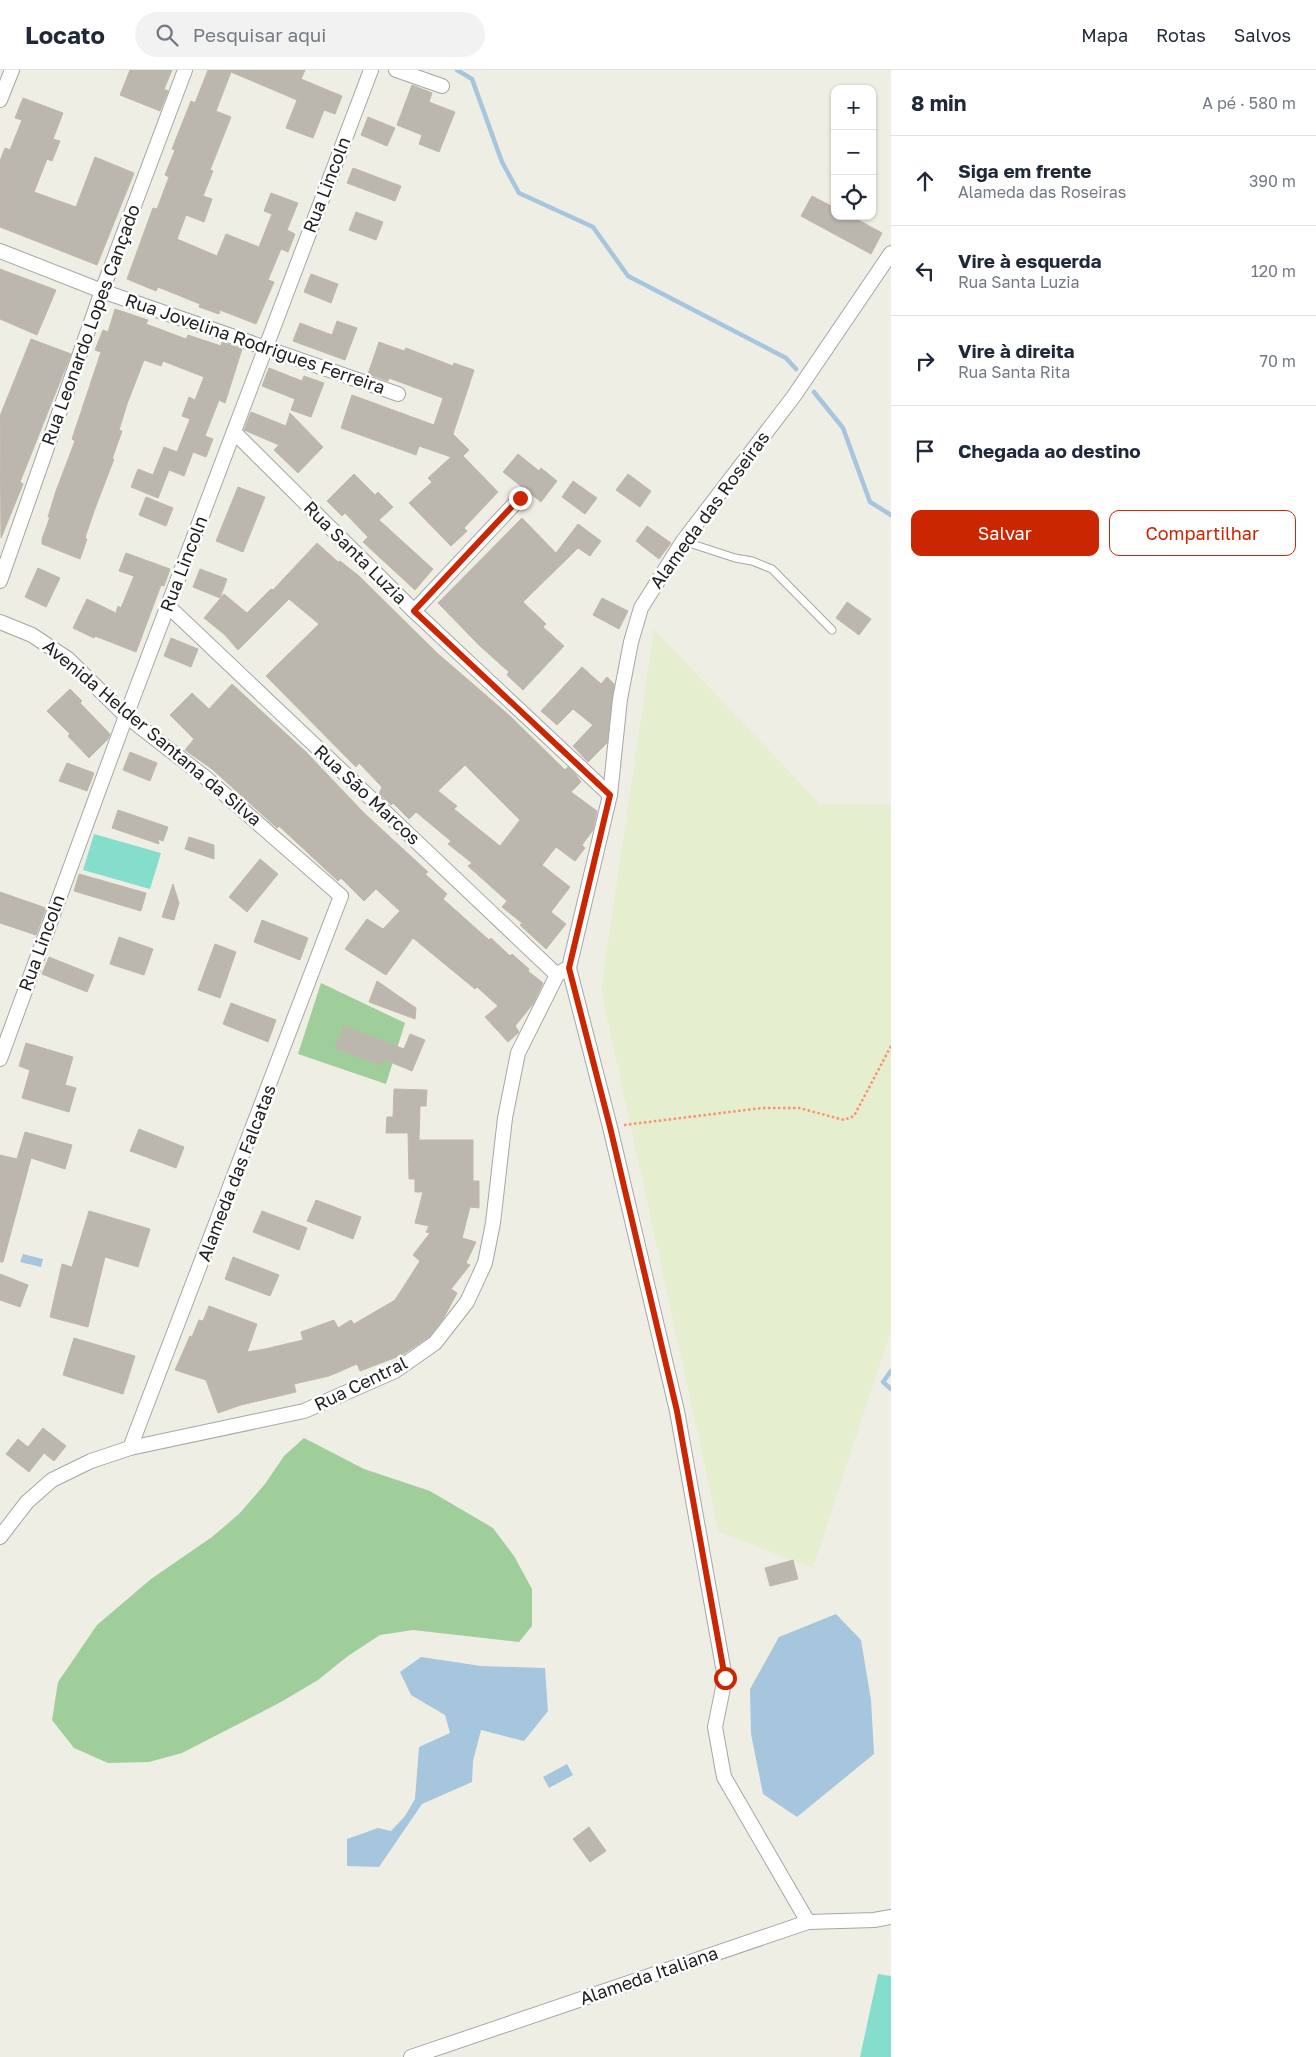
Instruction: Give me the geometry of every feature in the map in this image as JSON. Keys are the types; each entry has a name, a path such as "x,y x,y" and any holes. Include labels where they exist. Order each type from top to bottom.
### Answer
{"street":[{"path":"0,100 12,70"},
{"name":"Rua Leonardo Lopes Cançado","path":"0,581 102,291 185,70"},
{"name":"Rua Lincoln","path":"0,1059 126,716 371,70"},
{"path":"396,70 442,86"},
{"name":"Rua Jovelina Rodrigues Ferreira","path":"0,251 102,291 398,394"},
{"name":"Alameda das Roseiras","path":"808,1922 724,1777 715,1727 725,1678 677,1411 610,1127 563,971 610,795 620,699 630,642 641,608 683,541 794,396 891,253"},
{"name":"Rua Santa Luzia","path":"234,432 414,611 610,795"},
{"path":"414,611 520,498"},
{"name":"Rua São Marcos","path":"168,606 563,971"},
{"name":"Avenida Helder Santana da Silva","path":"0,622 32,634 68,659 126,716 206,778 341,896"},
{"name":"Alameda das Falcatas","path":"130,1448 341,896"},
{"name":"Rua Central","path":"0,1537 26,1502 52,1480 91,1461 130,1448 304,1412 396,1371 436,1343 467,1302 484,1263 493,1223 505,1118 518,1053 563,971"},
{"name":"Alameda Italiana","path":"411,2057 808,1922 874,1920 891,1917"}],"lane":[{"path":"683,541 736,558 752,561 772,569 832,630"}],"path":[{"path":"610,1127 762,1108 799,1108 844,1120 850,1119 854,1116 891,1046"}],"green space":[{"path":"654,629 820,804 891,804 891,1331 813,1568 719,1532 601,990"},
{"path":"321,983 405,1023 386,1084 298,1054"},
{"path":"304,1438 364,1469 430,1491 493,1528 514,1556 532,1589 532,1626 519,1642 413,1630 380,1635 348,1656 318,1680 281,1702 182,1753 149,1762 108,1763 74,1748 52,1720 58,1682 97,1625 151,1579 212,1537 239,1514 265,1484 284,1456"}],"shaded area":[{"path":"94,834 161,853 150,889 83,870"},
{"path":"23,1254 43,1259 41,1267 20,1262"},
{"path":"836,1614 861,1640 871,1700 874,1754 797,1817 763,1794 751,1734 750,1689 779,1637"},
{"path":"421,1657 481,1666 545,1668 548,1711 524,1741 481,1730 473,1761 472,1782 422,1804 379,1867 347,1866 347,1839 378,1828 391,1831 405,1816 415,1799 419,1747 450,1733 445,1715 411,1695 400,1672"},
{"path":"567,1764 573,1775 549,1788 543,1777"},
{"path":"878,1974 891,1976 891,2057 860,2057"}],"building":[{"path":"130,70 172,70 164,89 168,91 160,111 120,95"},
{"path":"208,70 305,70 301,79 342,96 335,114 324,110 313,138 286,128 297,100 231,72 216,111 231,117 210,170 213,171 203,196 212,199 204,222 186,215 177,239 217,256 226,234 259,247 272,214 264,211 271,193 298,203 287,230 295,234 288,252 281,249 268,280 274,282 256,324 220,310 219,314 199,307 200,304 158,287 156,291 127,279 153,208 157,209 169,177 165,175 175,150 172,149 191,101 195,103"},
{"path":"412,85 432,93 429,102 455,112 439,152 419,144 422,135 397,125"},
{"path":"23,98 63,113 53,139 60,141 52,161 47,159 34,192 76,207 95,157 134,173 97,265 0,227 0,161 5,148 10,150 22,120 15,118"},
{"path":"368,117 395,128 387,146 361,135"},
{"path":"353,168 401,186 395,201 347,183"},
{"path":"812,196 831,206 831,220 858,220 882,233 871,254 801,216"},
{"path":"356,212 383,222 376,240 349,230"},
{"path":"0,269 56,290 37,335 0,319"},
{"path":"311,274 338,284 331,303 304,292"},
{"path":"115,309 148,320 146,324 186,339 188,335 221,346 222,342 242,349 225,403 219,400 205,436 213,439 206,457 193,452 184,476 169,470 158,498 131,487 138,469 153,475 164,447 177,452 190,419 182,416 189,397 195,400 204,377 163,361 161,366 144,360 127,404 119,430 122,431 112,459 114,459 94,511 80,559 42,544 42,539 50,517 48,517 56,491 75,441 72,439 101,352 95,350 103,330 108,332"},
{"path":"337,321 357,328 345,360 293,341 300,323 332,335"},
{"path":"31,339 71,354 20,482 23,484 1,538 0,416"},
{"path":"379,342 404,351 406,348 453,366 454,363 474,370 453,434 469,450 463,456 498,492 464,528 467,531 451,546 409,503 432,482 428,478 451,457 419,446 416,455 341,428 352,395 434,425 443,398 389,378 388,381 368,374"},
{"path":"269,368 302,381 304,376 324,383 311,417 291,410 295,399 262,386"},
{"path":"251,412 286,426 290,413 323,447 298,473 274,450 279,445 244,430"},
{"path":"518,454 539,471 541,468 557,481 541,502 503,472"},
{"path":"354,474 375,495 378,492 393,507 379,520 433,569 415,590 363,542 368,537 345,513 342,516 327,501"},
{"path":"628,474 651,491 640,507 616,490"},
{"path":"573,481 597,498 585,514 562,497"},
{"path":"238,487 265,497 243,552 216,541"},
{"path":"146,497 173,508 166,526 139,515"},
{"path":"522,518 556,553 578,524 601,541 590,556 578,548 523,602 546,624 543,627 564,646 523,690 507,675 509,672 480,646 438,603"},
{"path":"647,526 671,543 659,559 636,541"},
{"path":"317,543 338,562 340,561 359,576 437,653 510,716 565,770 568,767 576,775 581,782 571,792 597,811 593,830 582,845 585,848 575,861 556,847 542,865 570,887 551,912 566,924 546,949 520,925 522,923 502,907 507,901 468,866 472,863 448,844 451,841 416,812 409,819 393,803 391,805 379,794 382,787 359,763 356,767 266,676 319,624 289,599 238,650 225,635 204,618 224,594 247,613 271,589 273,590","holes":["465,765 520,820 500,846 454,809 457,806 438,791"]},
{"path":"126,553 170,569 164,586 161,585 136,652 95,636 94,638 73,628 87,599 116,613 118,606 121,608 134,576 119,571"},
{"path":"38,568 60,578 46,607 25,597"},
{"path":"200,569 227,579 220,598 193,587"},
{"path":"602,598 628,611 619,629 593,615"},
{"path":"847,602 871,619 859,635 836,618"},
{"path":"171,638 198,649 191,667 164,656"},
{"path":"582,667 601,684 607,677 614,684 607,743 588,762 573,746 593,725 573,709 557,725 541,711"},
{"path":"232,684 306,752 364,813 428,872 425,874 447,894 443,899 489,940 491,938 510,956 512,954 543,983 533,1004 515,1026 519,1032 508,1042 485,1017 498,1006 477,987 475,989 413,938 386,975 345,949 367,919 383,929 400,911 376,889 364,901 341,878 338,881 279,826 277,828 212,769 185,750 194,739 170,715 192,693 209,709"},
{"path":"70,689 82,701 80,703 110,734 108,739 89,758 68,736 70,734 47,711"},
{"path":"130,752 157,763 150,781 123,770"},
{"path":"67,763 94,773 87,791 59,781"},
{"path":"118,810 168,827 163,841 158,839 159,844 112,828"},
{"path":"189,837 214,845 214,859 185,849"},
{"path":"260,859 278,874 247,912 229,897"},
{"path":"79,874 146,893 141,911 74,891"},
{"path":"173,884 179,903 174,920 162,917"},
{"path":"0,892 46,908 36,935 0,923"},
{"path":"262,920 308,938 300,960 254,942"},
{"path":"119,937 153,949 144,975 110,964"},
{"path":"215,944 236,952 220,998 198,990"},
{"path":"49,957 94,975 87,992 42,974"},
{"path":"377,981 416,1008 415,1019 369,1002"},
{"path":"231,1003 276,1020 268,1042 223,1024"},
{"path":"344,1026 404,1049 410,1034 425,1040 412,1071 383,1059 381,1065 335,1048"},
{"path":"26,1043 73,1057 65,1085 76,1088 69,1112 22,1098 30,1070 19,1066"},
{"path":"394,1089 427,1090 426,1106 420,1106 419,1140 473,1140 473,1181 479,1181 479,1208 470,1207 462,1238 476,1242 466,1263 470,1265 451,1289 457,1293 443,1319 429,1337 402,1355 360,1371 357,1364 329,1376 294,1384 296,1392 241,1405 218,1413 206,1380 175,1370 190,1336 192,1337 199,1320 203,1321 209,1306 257,1324 247,1352 265,1349 303,1340 301,1332 334,1320 338,1328 351,1320 354,1324 395,1300 420,1261 413,1255 430,1233 426,1232 429,1226 415,1223 423,1192 415,1192 415,1179 409,1179 408,1133 386,1133 387,1117 393,1117"},
{"path":"139,1129 184,1147 176,1168 130,1151"},
{"path":"25,1132 72,1145 65,1169 31,1158 3,1262 0,1262 0,1155 17,1159"},
{"path":"316,1200 361,1217 353,1239 307,1221"},
{"path":"89,1211 150,1229 138,1267 105,1257 88,1327 50,1317 62,1264 72,1267"},
{"path":"262,1211 307,1228 299,1250 253,1232"},
{"path":"233,1257 279,1275 270,1296 225,1279"},
{"path":"0,1274 28,1285 20,1307 0,1300"},
{"path":"74,1338 135,1356 123,1394 63,1375"},
{"path":"43,1428 66,1446 54,1461 44,1453 29,1472 6,1454 18,1439 28,1447"},
{"path":"793,1560 798,1579 770,1586 765,1568"},
{"path":"589,1827 606,1851 590,1862 573,1839"}],"waterway":[{"path":"457,70 472,79 502,162 519,193 593,227 628,276 786,358 796,369"},
{"path":"814,392 843,428 870,502 891,515"},
{"path":"891,1371 883,1382 891,1389"}],"route":[{"path":"520,498 414,611 610,795 569,968 610,1127 677,1411 725,1678"}]}
